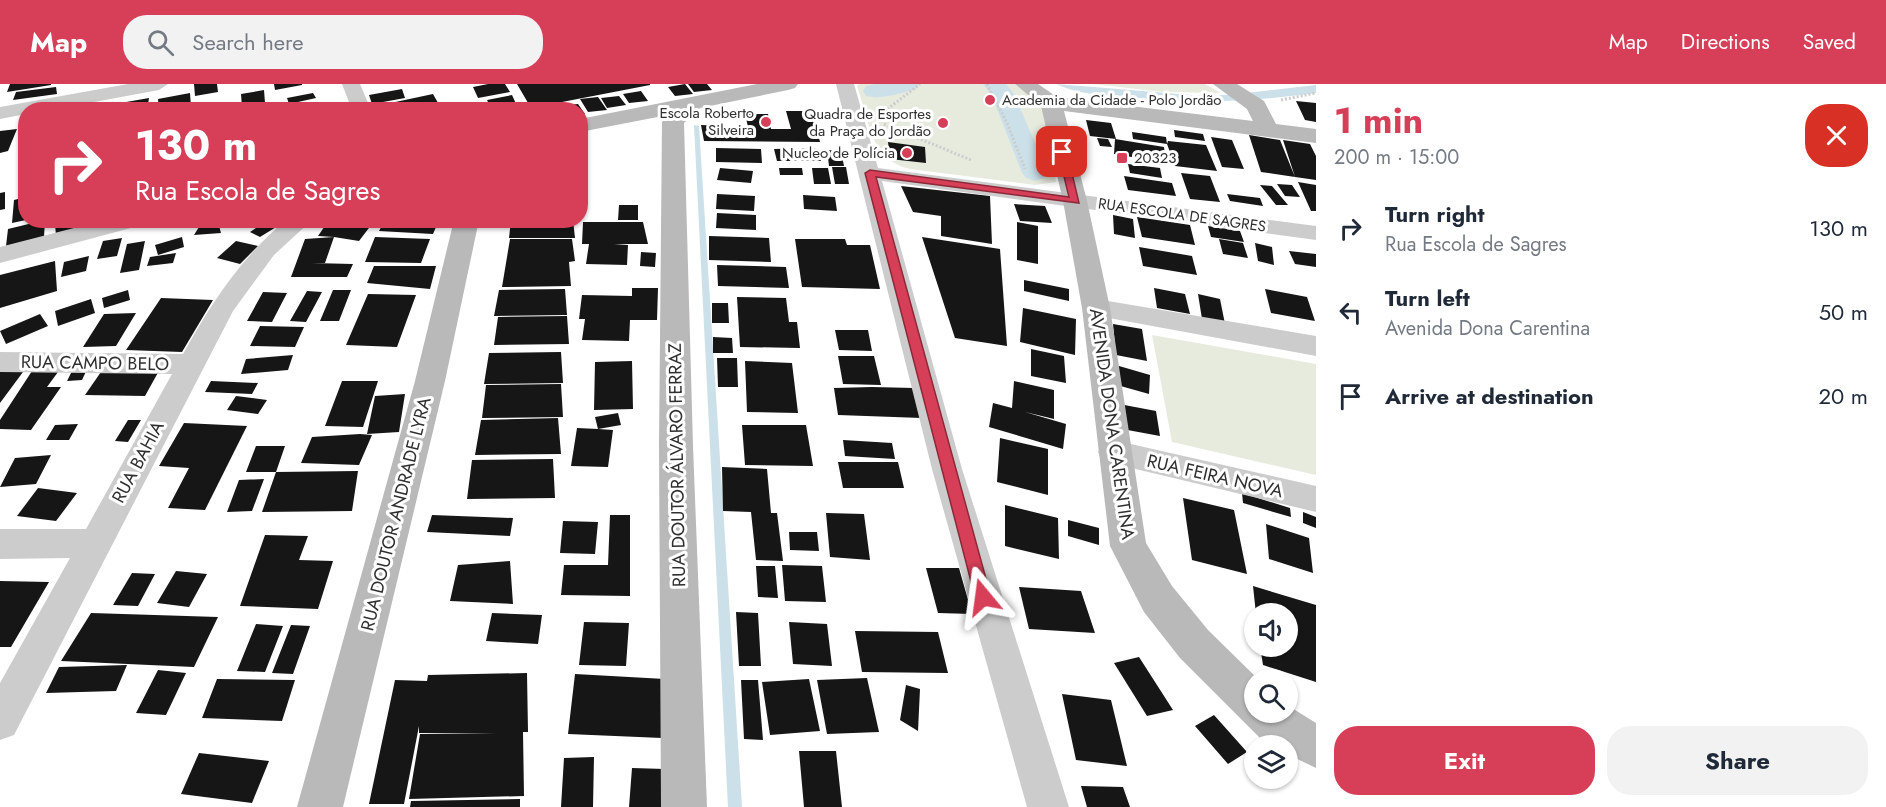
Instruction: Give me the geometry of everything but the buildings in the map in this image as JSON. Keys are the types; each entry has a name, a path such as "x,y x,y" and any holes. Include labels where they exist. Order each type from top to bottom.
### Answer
{"main road":[{"path":"588,125 673,112 788,84"},
{"path":"1026,84 1051,104 1316,135"},
{"path":"1227,86 1257,107 1267,129"},
{"name":"AVENIDA DONA CARENTINA","path":"1051,104 1075,201 1096,308 1113,452 1128,546 1158,598 1194,644 1244,694"},
{"name":"RUA DOUTOR ÁLVARO FERRAZ","path":"673,112 676,446 684,807"},
{"name":"RUA DOUTOR ANDRADE LYRA","path":"320,807 430,381 465,228"},
{"path":"1275,723 1316,746"}],"street":[{"path":"60,102 159,84"},
{"path":"351,84 359,102"},
{"path":"845,84 965,533 1048,807"},
{"path":"0,113 18,110"},
{"name":"RUA ESCOLA DE SAGRES","path":"870,173 1316,233"},
{"path":"0,255 103,228"},
{"name":"RUA BAHIA","path":"0,721 222,307 266,250 292,228"},
{"path":"1096,308 1316,346"},
{"name":"RUA CAMPO BELO","path":"0,362 191,364"},
{"name":"RUA FEIRA NOVA","path":"1113,452 1316,499"},
{"path":"0,544 94,543"}],"path":[{"path":"879,116 883,110 920,84"},
{"path":"987,84 1013,138 1025,174"},
{"path":"1257,107 1316,93"},
{"path":"876,109 886,125 972,160"}],"shaded area":[{"path":"859,84 1015,84 1041,105 1047,116 1056,182 1035,185 910,169 897,164 879,148 873,137 857,86"},
{"path":"1094,84 1205,84 1221,93 1162,92"},
{"path":"1152,335 1316,364 1316,475 1172,442"}],"water":[{"path":"1056,84 1192,95 1228,95 1316,85 1316,93 1243,100 1172,101 1089,94"}],"waterway":[{"path":"874,91 908,84"},
{"path":"994,84 1003,94 1035,173"},
{"path":"696,126 735,807"}],"place":[{"name":"Academia da Cidade - Polo Jordão","path":"990,100"},
{"name":"Escola Roberto Silveira","path":"766,122"},
{"name":"Quadra de Esportes da Praça do Jordão","path":"943,123"},
{"name":"Nucleo de Polícia","path":"907,153"},
{"name":"20323","path":"1122,158"}],"route":[{"path":"983,597 947,469 870,173 1075,201 1062,152"}]}
